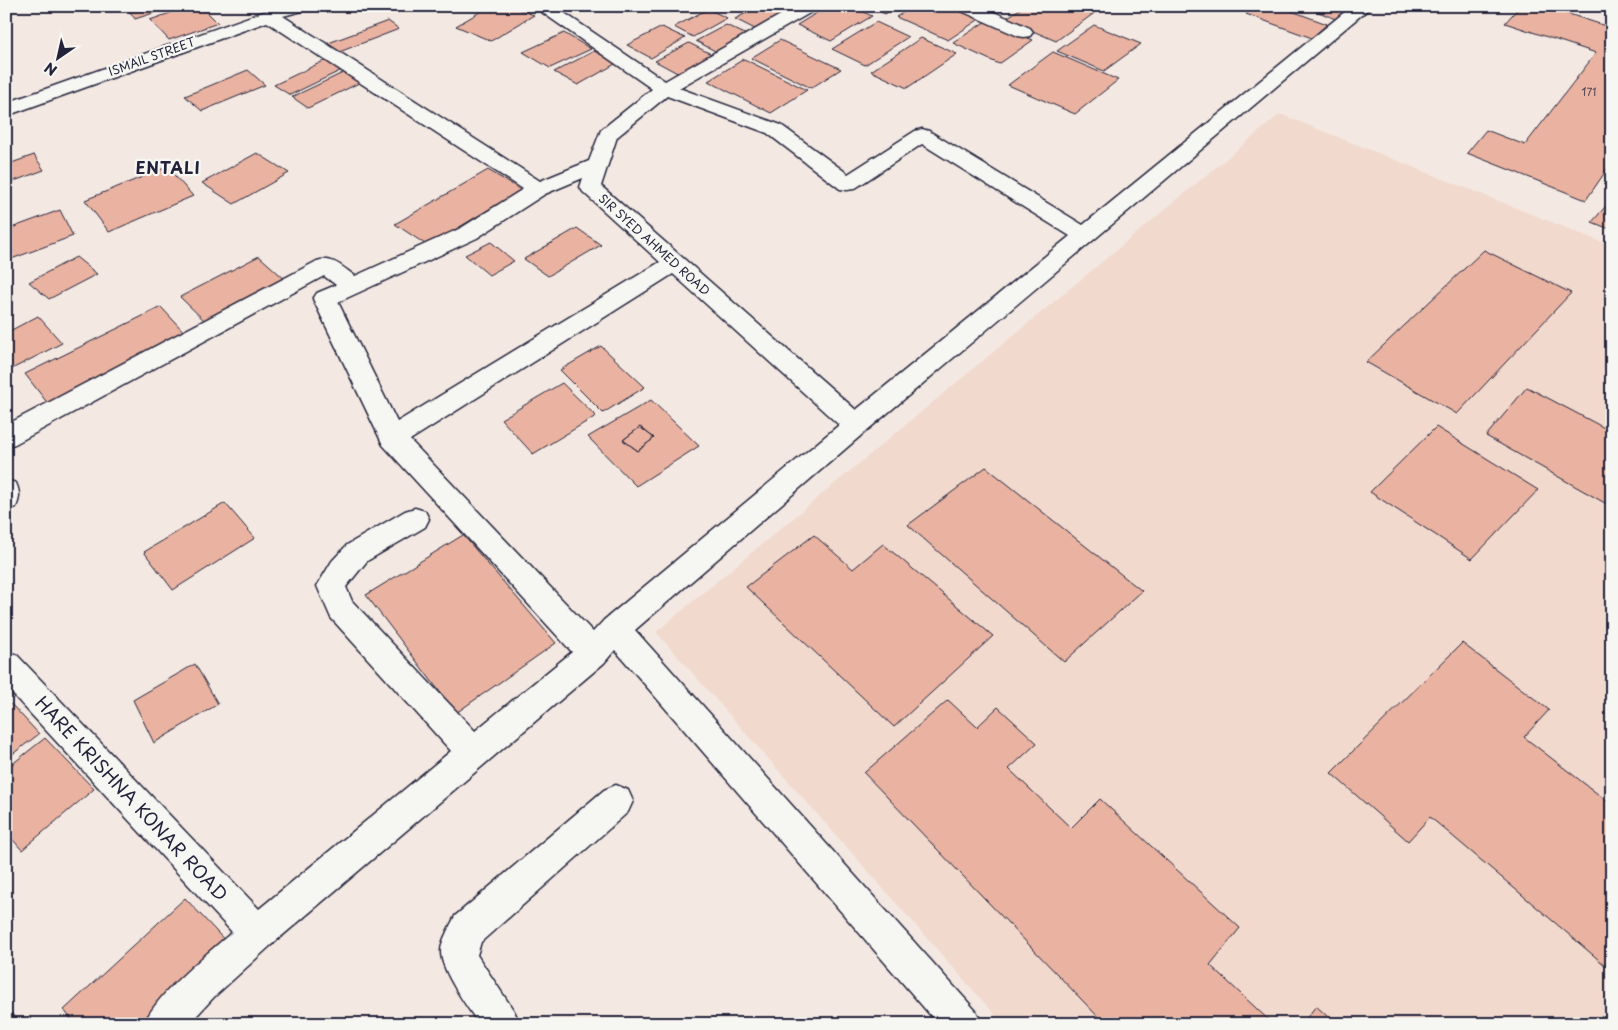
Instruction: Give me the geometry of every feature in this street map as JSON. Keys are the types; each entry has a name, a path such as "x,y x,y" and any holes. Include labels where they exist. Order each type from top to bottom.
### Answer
{"street":[{"name":"ISMAIL STREET","path":"6,110 269,14 300,6"},
{"path":"542,6 664,89 774,129 847,184 922,135 1085,236"},
{"name":"SIR SYED AHMED ROAD","path":"809,6 664,89 608,134 590,187 856,425"},
{"path":"965,6 1024,32"},
{"path":"163,1024 201,984 256,933 593,653 616,629 856,425 1362,6"},
{"path":"269,14 538,190"},
{"path":"593,653 392,438 324,299 469,233 538,190 597,166"},
{"path":"392,438 675,263"},
{"path":"6,437 325,266 353,286"},
{"path":"6,491 6,499"},
{"path":"415,519 358,553 342,570 331,586 341,609 473,752"},
{"path":"616,629 963,1024"},
{"name":"HARE KRISHNA KONAR ROAD","path":"6,665 256,933"},
{"path":"501,1024 459,956 460,943 468,929 616,801"}],"shaded area":[{"path":"1280,114 1612,246 1612,1024 1003,1024 656,632"}],"building":[{"path":"126,6 175,6 135,19"},
{"path":"190,6 201,6 218,23 169,40 150,20"},
{"path":"490,6 510,6 534,15 491,41 456,26"},
{"path":"759,6 801,6 759,31 735,19"},
{"path":"828,6 851,6 872,16 831,41 797,25"},
{"path":"868,6 898,6 885,14"},
{"path":"914,6 961,6 984,16 948,40 896,17"},
{"path":"1024,6 1104,6 1056,41 1005,19"},
{"path":"1255,6 1278,6 1327,24 1312,38 1246,14"},
{"path":"1304,6 1356,6 1338,20"},
{"path":"1520,6 1544,6 1612,28 1612,162 1586,200 1467,153 1486,130 1525,145 1596,53 1505,23"},
{"path":"708,9 727,18 693,37 674,27"},
{"path":"388,21 399,29 334,54 323,45"},
{"path":"986,21 1033,40 999,64 953,43"},
{"path":"876,22 908,37 865,65 832,49"},
{"path":"726,25 749,36 719,53 696,41"},
{"path":"1094,25 1141,44 1104,71 1057,51"},
{"path":"662,27 685,38 651,58 627,45"},
{"path":"564,33 591,49 550,68 523,52"},
{"path":"921,38 957,54 907,88 871,71"},
{"path":"780,40 841,69 811,88 751,58"},
{"path":"689,43 715,56 681,75 655,61"},
{"path":"594,51 617,63 578,85 554,72"},
{"path":"1053,52 1118,80 1075,114 1008,85"},
{"path":"330,58 346,68 290,95 274,85"},
{"path":"744,59 807,90 771,113 708,81"},
{"path":"248,70 265,85 202,111 185,96"},
{"path":"347,71 363,81 308,108 292,97"},
{"path":"257,153 289,173 234,204 202,183"},
{"path":"34,155 44,170 6,184 6,165"},
{"path":"167,167 193,196 109,232 85,200"},
{"path":"488,170 521,190 428,246 395,224"},
{"path":"1612,199 1612,230 1592,222"},
{"path":"60,210 73,236 6,261 6,230"},
{"path":"577,228 601,245 548,276 524,259"},
{"path":"491,242 514,261 489,275 465,255"},
{"path":"1484,250 1571,293 1457,414 1366,362"},
{"path":"259,256 287,281 208,324 180,297"},
{"path":"76,257 97,274 49,299 29,282"},
{"path":"161,307 186,334 49,405 25,374"},
{"path":"38,316 62,343 6,372 6,333"},
{"path":"601,346 645,387 603,413 560,370"},
{"path":"562,383 596,416 533,454 501,419"},
{"path":"1527,387 1612,432 1612,507 1486,436"},
{"path":"651,400 699,446 636,486 588,437","holes":["640,427 654,438 638,451 623,440"]},
{"path":"640,427 654,438 638,451 623,440"},
{"path":"1436,427 1538,490 1472,559 1370,492"},
{"path":"986,467 1142,591 1064,662 908,525"},
{"path":"225,503 255,538 173,590 144,552"},
{"path":"463,535 556,643 456,713 366,595"},
{"path":"814,535 853,569 883,544 993,636 894,727 746,587"},
{"path":"1462,643 1549,710 1524,737 1612,805 1612,971 1430,817 1408,841 1331,773"},
{"path":"195,664 218,704 154,743 133,700"},
{"path":"948,700 977,727 998,707 1037,743 1009,769 1071,828 1100,799 1240,928 1210,965 1273,1024 1105,1024 864,773"},
{"path":"11,704 39,734 6,759 6,708"},
{"path":"45,738 94,789 22,850 6,832 6,769"},
{"path":"185,898 231,947 152,1024 75,1024 64,1010"},
{"path":"1316,1006 1336,1024 1302,1024"},
{"path":"8,1008 19,1024 6,1024"}],"district":[{"name":"ENTALI","path":"168,168"}]}
